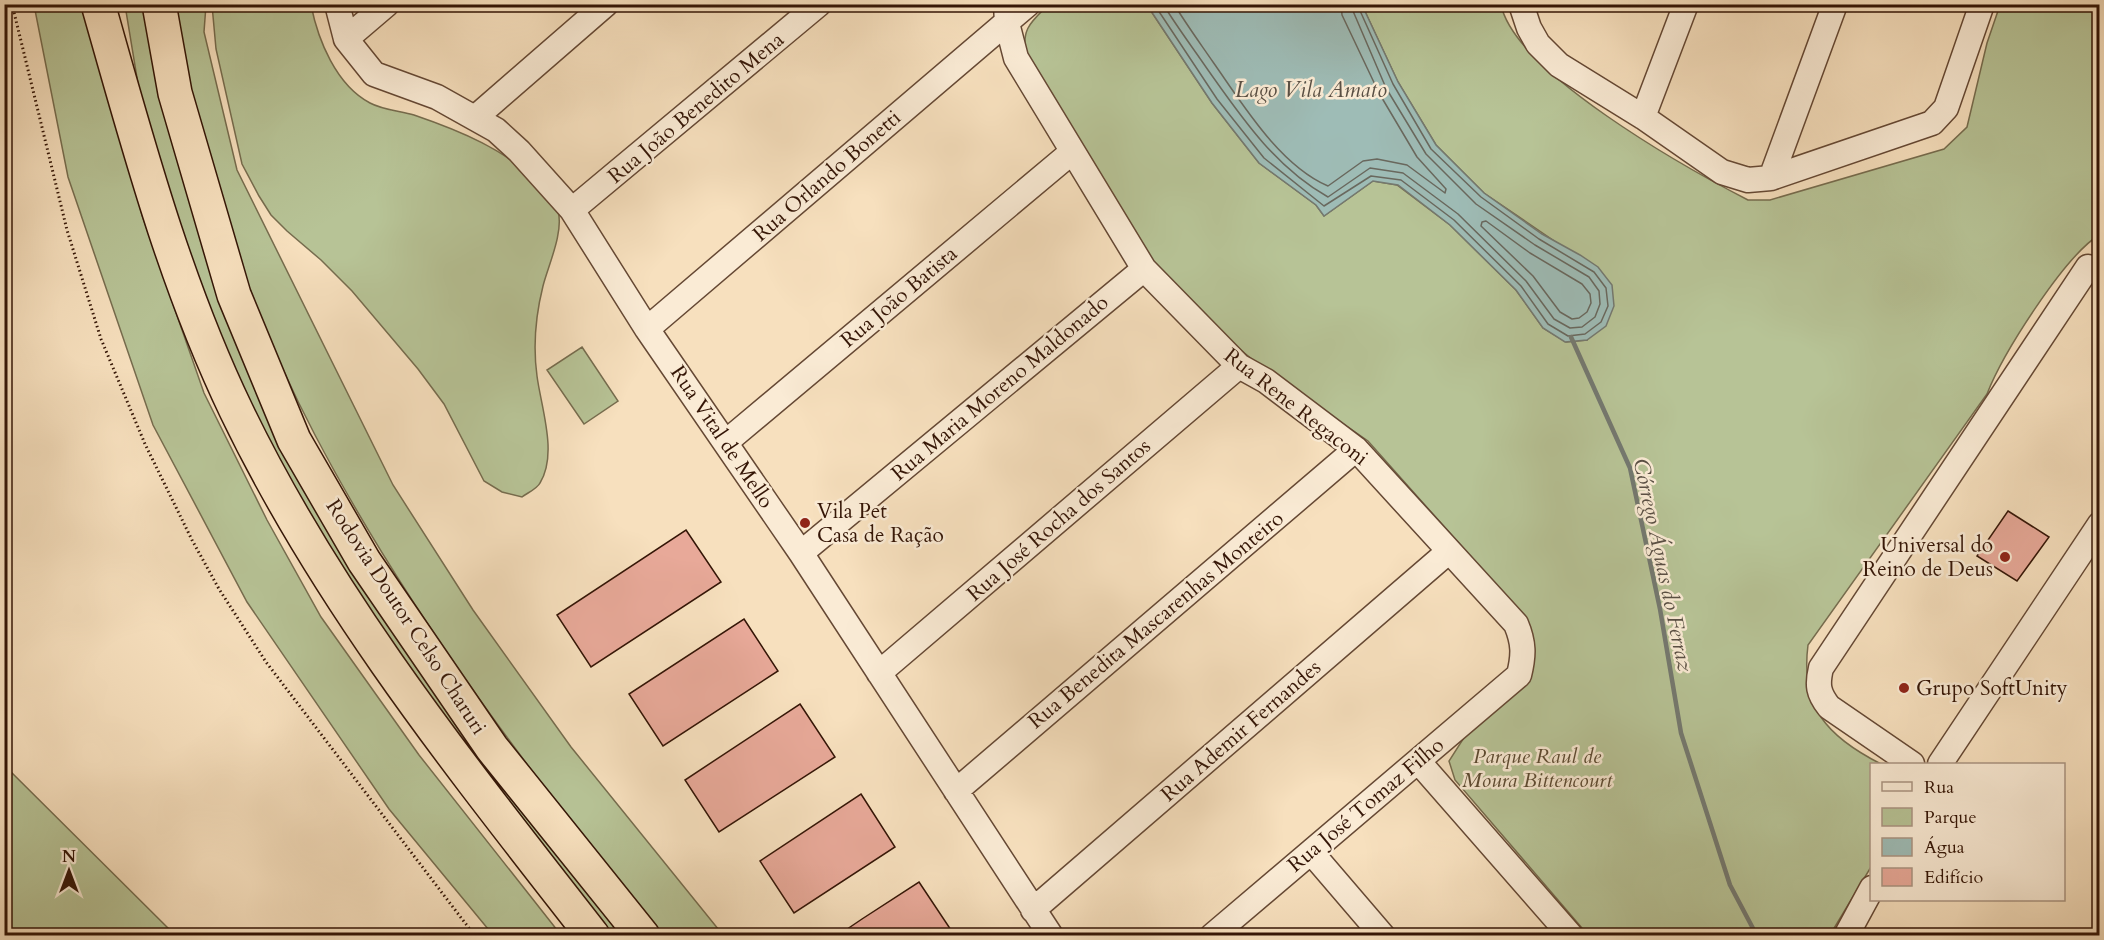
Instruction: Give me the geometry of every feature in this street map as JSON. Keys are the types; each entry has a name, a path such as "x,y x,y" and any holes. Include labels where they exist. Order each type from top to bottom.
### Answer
{"highway":[{"path":"98,4 125,101"},
{"path":"114,4 125,101"},
{"name":"Rodovia Doutor Celso Charuri","path":"159,4 175,93 234,295 294,440 364,561 492,748 643,936"},
{"name":"Rodovia Doutor Celso Charuri","path":"125,101 195,318 236,410 285,504 369,642 593,936"}],"street":[{"name":"Rua Vital de Mello","path":"337,4 346,39 374,74 437,97 476,117 519,151 572,210 647,329 801,553 1051,936"},
{"path":"346,39 387,4"},
{"path":"476,117 606,4"},
{"name":"Rua João Benedito Mena","path":"572,210 819,4"},
{"name":"Rua Orlando Bonetti","path":"647,329 1006,14 1028,4"},
{"path":"1521,4 1529,28 1538,44 1559,65 1643,117 1722,172 1760,179 1822,161 1932,123 1946,108 1982,4"},
{"path":"1529,28 1538,4"},
{"path":"1643,117 1686,4"},
{"path":"1760,179 1792,122 1834,4"},
{"name":"Rua Rene Regaconi","path":"1006,14 1016,58 1144,269 1239,366 1266,381 1356,449 1516,624 1523,641 1524,657 1519,675"},
{"path":"1792,122 1792,135 1798,149 1822,161"},
{"name":"Rua João Batista","path":"726,442 1072,152"},
{"path":"1909,763 1829,707 1819,690 1821,668 2088,267"},
{"name":"Rua Maria Moreno Maldonado","path":"801,553 1144,269"},
{"name":"Rua José Rocha dos Santos","path":"879,673 1239,366"},
{"name":"Rua Benedita Mascarenhas Monteiro","path":"956,791 1356,449"},
{"path":"1941,763 2100,524"},
{"name":"Rua Ademir Fernandes","path":"1034,910 1448,552"},
{"name":"Rua José Tomaz Filho","path":"1212,936 1519,675"},
{"path":"1418,761 1570,936"},
{"path":"1311,852 1383,936"},
{"path":"1846,936 1870,892"}],"path":[{"path":"12,4 67,230 101,339 145,444 192,540 219,590 266,662 475,936"}],"green space":[{"path":"34,5 87,5 142,215 204,393 267,520 321,617 419,755 561,935 493,935 389,809 247,602 153,425 68,177"},
{"path":"125,5 147,5 267,400 629,935 604,935 415,687 253,424 191,263 141,102"},
{"path":"174,5 206,5 204,32 237,170 393,485 473,610 571,747 723,935 659,935 565,815 475,693 391,567 352,502 290,384 246,279 211,171 184,60"},
{"path":"212,5 311,5 318,33 330,60 347,85 358,95 375,105 414,115 482,143 528,173 555,205 558,211 559,229 545,278 535,342 537,376 547,430 548,458 540,483 532,491 522,497 502,492 484,481 444,404 418,369 352,291 271,215 242,164 216,49"},
{"name":"Parque Raul de Moura Bittencourt","path":"1048,5 1147,5 1212,103 1259,163 1316,205 1324,216 1373,181 1397,185 1450,225 1516,290 1543,328 1566,342 1587,340 1560,245 1484,193 1436,145 1398,82 1362,5 1501,5 1513,32 1537,60 1569,88 1607,116 1685,166 1748,200 1770,200 1944,149 1967,127 1987,43 2000,5 2099,5 2099,235 2085,246 2052,284 2020,331 1987,394 1808,645 1809,686 1822,718 1846,743 1879,763 1870,763 1870,869 1830,935 1588,935 1455,780 1449,761 1465,736 1527,683 1534,658 1520,612 1368,441 1260,366 1204,319 1148,259 1026,55 1026,32"},
{"path":"582,347 618,401 584,424 547,370"},
{"path":"5,766 175,935 5,935"}],"water":[{"name":"Lago Vila Amato","path":"1147,5 1362,5 1398,82 1436,145 1484,193 1542,234 1598,267 1612,285 1614,306 1606,326 1587,340 1565,342 1543,328 1516,290 1450,225 1398,185 1373,181 1324,216 1316,205 1259,163 1212,103"}],"building":[{"path":"2008,511 2049,537 2017,581 1977,556"},
{"path":"686,530 721,582 591,667 557,615"},
{"path":"744,619 778,671 663,746 629,694"},
{"path":"800,704 835,757 719,832 685,780"},
{"path":"861,794 895,847 794,913 760,861"},
{"path":"919,882 955,936 837,936 862,919"}],"waterway":[{"name":"Córrego Águas do Ferraz","path":"1571,337 1630,468 1660,609 1681,733 1730,885 1757,936"}],"place":[{"name":"Vila Pet Casa de Ração","path":"805,523"},
{"name":"Universal do Reino de Deus","path":"2005,557"},
{"name":"Grupo SoftUnity","path":"1904,688"}]}
